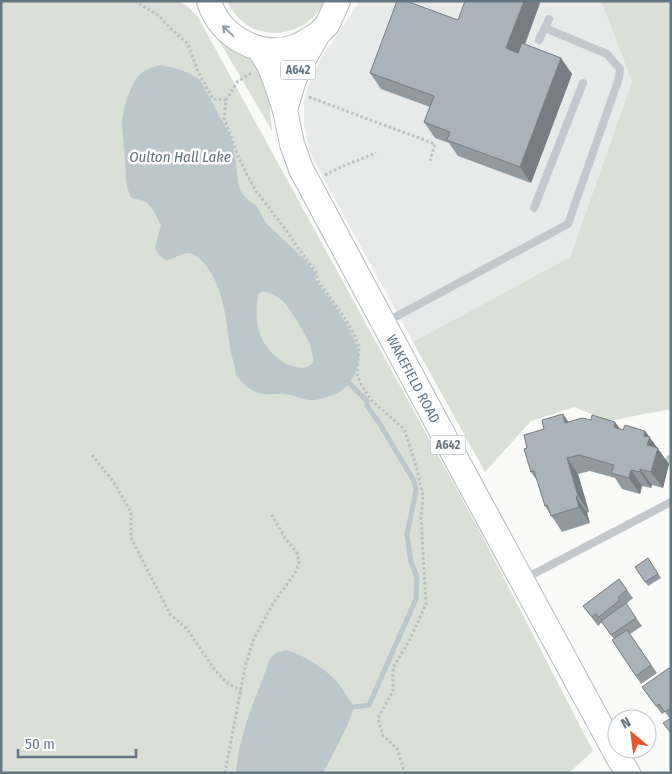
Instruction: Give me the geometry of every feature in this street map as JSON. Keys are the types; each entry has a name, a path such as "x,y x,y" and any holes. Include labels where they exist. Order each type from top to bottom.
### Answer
{"main road":[{"name":"A642","path":"209,1 223,27 238,40 263,56 275,80 285,110"},
{"name":"A642","path":"263,56 298,46 318,34 327,25 338,2"},
{"name":"A642","path":"285,110 299,68 318,34"},
{"name":"WAKEFIELD ROAD","path":"285,110 292,144 308,183 614,751 628,773"}],"lane":[{"path":"539,40 549,19"},
{"path":"384,323 568,224 619,78 620,69 608,54 545,28"},
{"path":"534,208 582,83"},
{"path":"522,581 671,502"}],"path":[{"path":"135,1 159,16 188,44 198,72 213,99 226,100"},
{"path":"263,56 238,81 226,100 224,118 238,156 256,191 316,272 318,281 344,316 355,336 359,348 357,374 361,384 371,400 404,429 416,465 423,496 421,518 426,604 410,639 393,668 394,691 378,718 383,736 397,748 405,773"},
{"path":"302,94 435,144 430,161"},
{"path":"308,183 376,153"},
{"path":"92,454 113,481 131,512 131,538 170,614 187,629 214,669 226,682 241,691"},
{"path":"225,773 245,667 254,638 273,604 296,571 299,562 297,553 285,538 270,512"}],"shaded area":[{"path":"1,1 179,1 198,17 479,530 593,751 569,773 1,773"},
{"path":"196,1 203,10 252,55 268,87 272,131"},
{"path":"227,1 325,1 316,15 304,24 290,31 276,33 261,31 248,25 236,15"},
{"path":"360,1 601,1 632,82 570,257 413,342 313,159 304,125 304,101 311,78 322,57"},
{"path":"601,1 671,1 671,409 609,421 574,407 531,421 485,472 413,342 570,257 632,82"}],"water":[{"name":"Oulton Hall Lake","path":"161,65 181,70 200,80 231,137 238,184 241,192 256,205 266,223 304,259 316,274 315,279 349,329 357,347 358,365 350,383 339,392 311,400 285,394 263,394 248,388 236,375 223,305 216,282 210,272 201,260 192,254 185,253 166,260 159,255 155,248 161,225 148,204 131,197 128,191 122,125 127,98 136,79 150,68","holes":["263,291 282,300 288,307 310,344 314,362 309,366 298,368 285,363 268,349 264,343 257,322 258,294"]},
{"path":"286,650 314,663 339,684 354,707 348,724 323,773 236,773 240,745 268,663 274,655"}],"building":[{"path":"397,1 406,1 458,20 465,1 524,1 506,48 518,53 522,43 561,58 520,167 447,140 450,132 424,122 434,96 370,73"},
{"path":"563,414 565,423 582,418 591,420 592,415 615,422 614,427 623,430 625,425 645,431 644,436 650,437 647,445 658,448 651,472 640,469 640,472 631,470 629,478 611,473 614,465 579,455 567,458 578,496 576,497 579,507 551,516 547,505 545,506 534,471 531,472 524,449 527,448 524,435 544,429 542,420"},
{"path":"648,558 658,574 645,582 635,567"},
{"path":"619,579 627,590 618,597 620,600 599,617 596,614 592,617 583,606"},
{"path":"626,603 636,618 611,635 601,621"},
{"path":"627,630 651,665 636,676 612,640"},
{"path":"669,668 671,670 671,708 665,712 659,704 656,706 642,687"},
{"path":"671,718 671,733 663,723"}],"waterway":[{"path":"349,383 367,401 367,406 414,481 416,489 407,534 411,562 417,577 416,599 369,705 354,707"}]}
